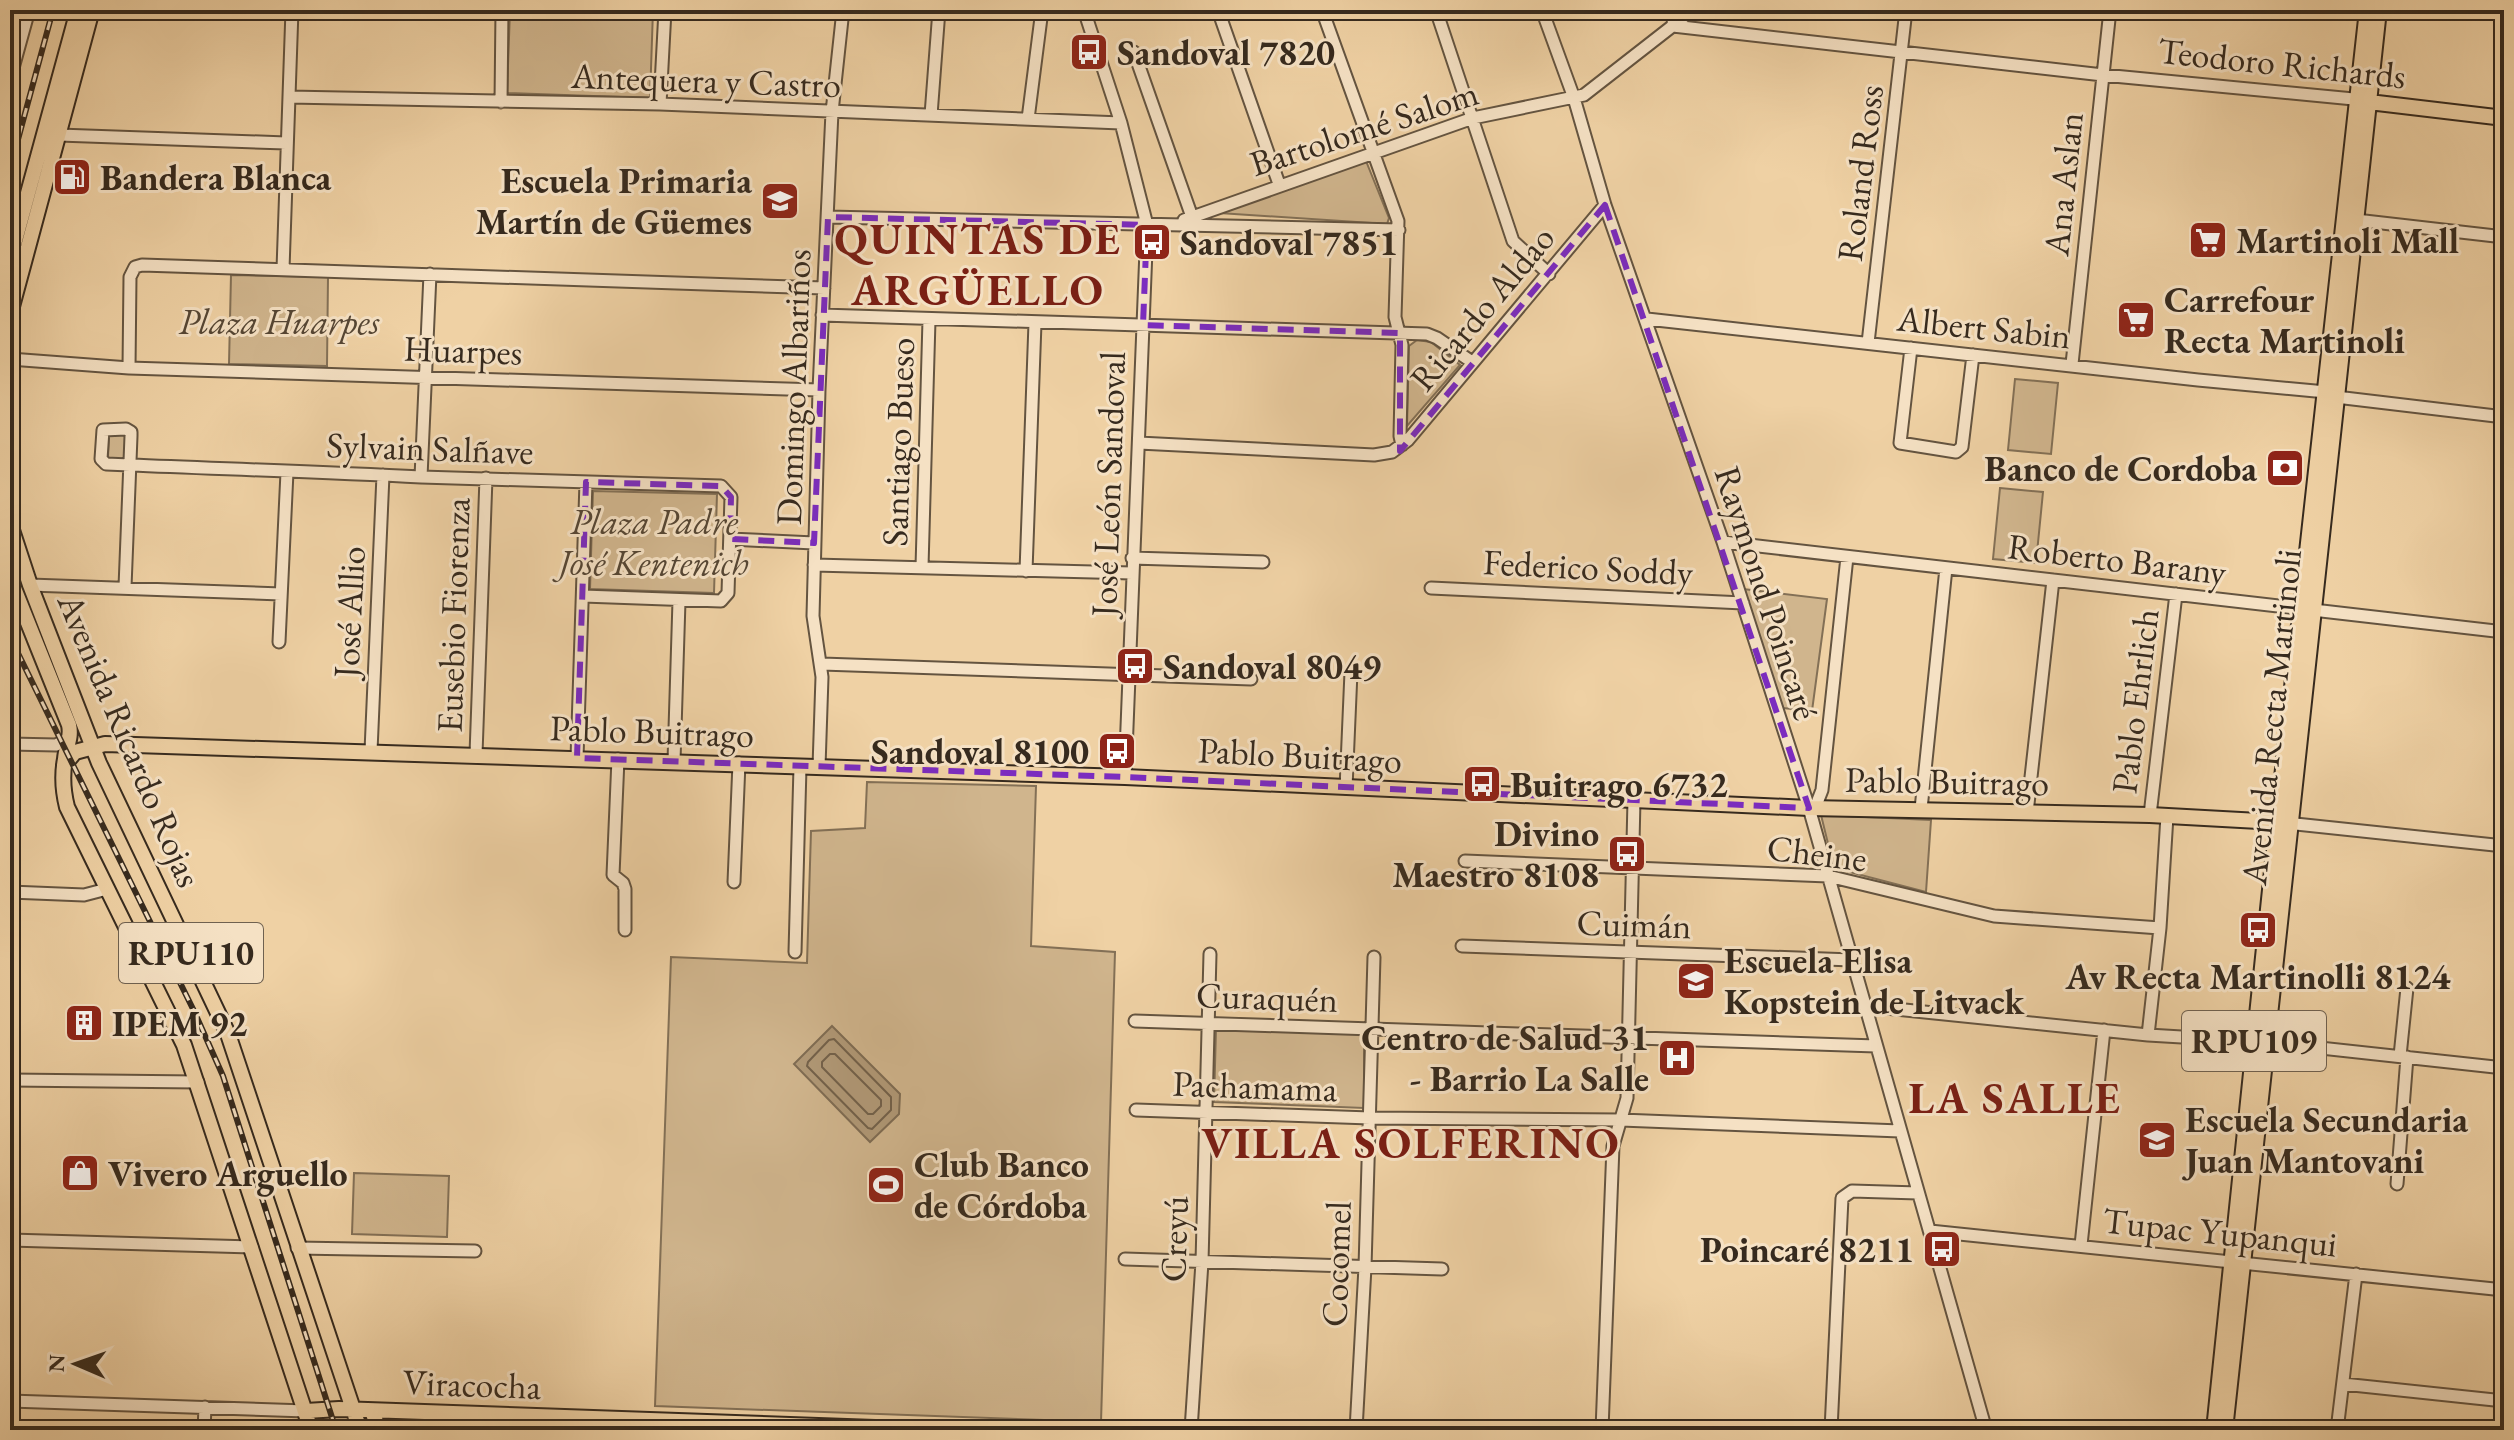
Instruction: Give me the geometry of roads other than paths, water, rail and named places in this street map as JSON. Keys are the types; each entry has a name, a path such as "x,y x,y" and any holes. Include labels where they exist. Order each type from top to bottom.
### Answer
{"main road":[{"path":"10,259 78,10"},
{"path":"10,314 92,10"},
{"name":"Avenida Recta Martinoli","path":"2331,395 2356,220 2367,10"},
{"name":"Avenida Recta Martinoli","path":"2214,1430 2237,1262 2363,100 2379,10"},
{"name":"Teodoro Richards","path":"2363,100 2504,118"},
{"name":"Avenida Ricardo Rojas","path":"10,524 30,585 91,741 228,1034 360,1430"},
{"path":"10,557 18,579 30,585"},
{"name":"Avenida Ricardo Rojas","path":"10,578 69,725 63,786 67,807 178,1031 198,1082 311,1430"},
{"path":"64,765 75,752 91,741"},
{"name":"Pablo Buitrago","path":"91,741 105,744 1125,777 1812,808 2150,815 2283,822"},
{"name":"Avenida Recta Martinoli","path":"2225,1430 2237,1262"},
{"name":"Viracocha","path":"306,1411 351,1409 932,1430"},
{"path":"372,1411 379,1430"}],"street":[{"path":"10,79 29,10"},
{"path":"283,269 292,10"},
{"path":"501,102 502,10"},
{"path":"660,104 665,10"},
{"name":"Domingo Albariños","path":"819,767 822,664 814,627 814,543 832,112 843,10"},
{"path":"931,115 939,10"},
{"path":"1028,119 1042,10"},
{"name":"José León Sandoval","path":"1084,10 1121,123 1147,225 1125,777"},
{"path":"1218,10 1279,184"},
{"path":"1139,443 1374,455 1392,452 1402,445 1400,333 1395,317 1399,230 1322,10"},
{"path":"1436,10 1513,241 1549,274"},
{"name":"Raymond Poincaré","path":"1542,10 1574,98 1605,205 1647,319 1812,808 1828,876 1986,1430"},
{"path":"1673,26 1674,10"},
{"path":"1574,98 1584,95 1693,10"},
{"name":"Roland Ross","path":"1868,343 1906,10"},
{"name":"Ana Aslan","path":"2072,364 2110,10"},
{"name":"Teodoro Richards","path":"1673,26 2103,75 2363,100"},
{"path":"1134,52 1192,217"},
{"name":"Antequera y Castro","path":"289,97 660,104 1121,123"},
{"name":"Bartolomé Salom","path":"1176,223 1279,184 1473,118 1574,98"},
{"path":"50,110 59,135 286,143"},
{"name":"Ricardo Aldao","path":"1402,445 1605,205"},
{"name":"Bartolomé Salom","path":"828,217 1399,230"},
{"path":"2356,220 2504,237"},
{"path":"129,368 130,277 135,267 142,265 824,288"},
{"path":"421,477 430,274"},
{"path":"822,315 1400,333 1437,338 1472,362"},
{"name":"Albert Sabin","path":"1647,319 2072,364 2504,417"},
{"name":"Santiago Bueso","path":"922,567 929,320"},
{"path":"1026,571 1035,323"},
{"path":"1911,348 1900,443 1956,452 1962,447 1973,355"},
{"name":"Huarpes","path":"10,359 129,368 819,390"},
{"path":"125,587 130,465 131,432 126,429 103,430 101,459 106,464 130,465"},
{"name":"Sylvain Salñave","path":"130,465 721,486 731,497 730,539"},
{"path":"279,642 287,472"},
{"name":"José Allio","path":"371,751 383,475"},
{"name":"Eusebio Fiorenza","path":"476,754 486,478"},
{"path":"577,758 586,482"},
{"path":"583,596 721,601 728,593 730,539 814,543"},
{"name":"Roberto Barany","path":"1723,542 2504,632"},
{"path":"1812,808 1822,790 1847,557"},
{"path":"1132,558 1263,562"},
{"path":"814,565 1132,573"},
{"path":"1921,809 1946,568"},
{"path":"2027,813 2053,580"},
{"path":"30,585 281,594"},
{"name":"Federico Soddy","path":"1431,588 1743,603"},
{"name":"Pablo Ehrlich","path":"2150,815 2176,594"},
{"path":"674,761 679,601"},
{"path":"822,664 1251,679"},
{"path":"1346,788 1351,672"},
{"path":"10,744 56,745 70,738"},
{"path":"618,759 613,875 625,889 625,930"},
{"path":"734,882 739,763"},
{"path":"795,952 800,767"},
{"path":"1602,1430 1613,1146 1627,1098 1634,800"},
{"name":"Pablo Ehrlich","path":"2148,1035 2160,928 2167,816"},
{"name":"Pablo Buitrago","path":"2283,822 2504,846"},
{"name":"Cheine","path":"1465,861 1828,876 1994,916 2160,928"},
{"path":"10,892 84,895 107,889"},
{"name":"Cuimán","path":"1462,946 1852,960"},
{"name":"Creyú","path":"1191,1430 1202,1262 1210,954"},
{"name":"Cocomel","path":"1356,1430 1365,1267 1374,957"},
{"path":"2397,1184 2407,988"},
{"path":"1866,1006 2504,1068"},
{"name":"Curaquén","path":"1135,1021 1876,1046"},
{"path":"2081,1245 2104,1030"},
{"path":"10,1080 198,1082"},
{"name":"Pachamama","path":"1136,1110 1370,1118 1621,1120 1900,1131"},
{"path":"1831,1430 1842,1198 1852,1191 1918,1193"},
{"name":"Tupac Yupanqui","path":"1930,1231 2504,1290"},
{"path":"10,1240 252,1247"},
{"path":"297,1248 475,1251"},
{"path":"1125,1259 1442,1269"},
{"path":"2337,1430 2356,1274"},
{"path":"2343,1384 2504,1401"},
{"name":"Viracocha","path":"10,1401 306,1411"},
{"path":"204,1430 205,1407"},
{"path":"468,1414 471,1430"}],"water":[{"path":"832,1026 900,1094 899,1114 870,1142 794,1064"}],"railway":[{"path":"10,169 53,10"},
{"path":"10,637 223,1076 336,1430"}],"place":[{"name":"Sandoval 7820","path":"1089,52"},
{"name":"Bandera Blanca","path":"72,177"},
{"name":"Escuela Primaria Martín de Güemes","path":"780,201"},
{"name":"Martinoli Mall","path":"2208,240"},
{"name":"Sandoval 7851","path":"1152,242"},
{"name":"Carrefour Recta Martinoli","path":"2136,320"},
{"name":"Banco de Cordoba","path":"2285,468"},
{"name":"Sandoval 8049","path":"1135,666"},
{"name":"Sandoval 8100","path":"1117,751"},
{"name":"Buitrago 6732","path":"1482,784"},
{"name":"Divino Maestro 8108","path":"1627,854"},
{"name":"Av Recta Martinolli 8124","path":"2258,930"},
{"name":"Escuela Elisa Kopstein de Litvack","path":"1696,981"},
{"name":"IPEM 92","path":"84,1023"},
{"name":"Centro de Salud 31 - Barrio La Salle","path":"1677,1058"},
{"name":"Escuela Secundaria Juan Mantovani","path":"2157,1140"},
{"name":"Vivero Arguello","path":"80,1173"},
{"name":"Club Banco de Córdoba","path":"886,1185"},
{"name":"Poincaré 8211","path":"1942,1249"}],"district":[{"name":"QUINTAS DE ARGÜELLO","path":"978,264"},
{"name":"LA SALLE","path":"2015,1097"},
{"name":"VILLA SOLFERINO","path":"1411,1142"}],"park label":[{"name":"Plaza Huarpes","path":"279,321"},
{"name":"Plaza Padre José Kentenich","path":"654,542"}]}
